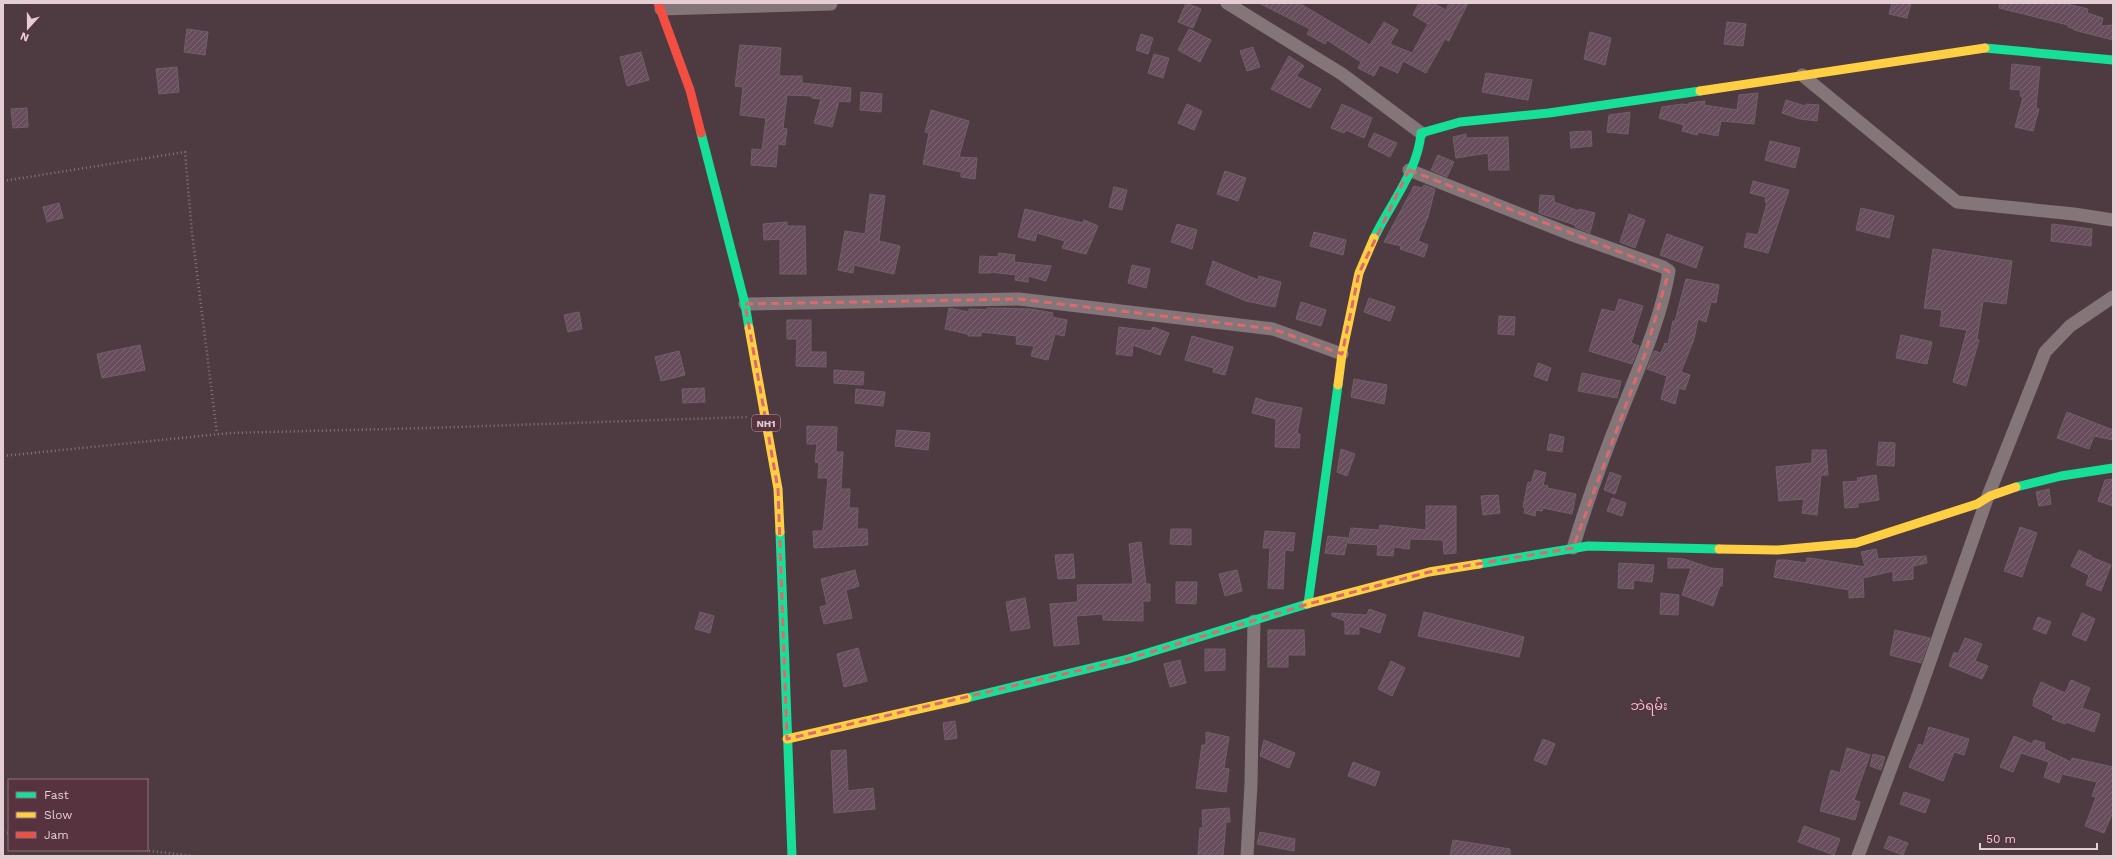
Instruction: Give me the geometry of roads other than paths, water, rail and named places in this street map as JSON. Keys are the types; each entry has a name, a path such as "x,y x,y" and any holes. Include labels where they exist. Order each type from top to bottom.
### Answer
{"main road":[{"name":"NH1","path":"659,6 690,90 745,304 778,489 792,856"},
{"path":"1308,604 1342,354 1359,273 1375,236 1409,170 1420,144 1421,133 1460,122 1549,113 1987,48 2113,60"},
{"path":"787,739 977,696 1120,660 1308,604 1430,572 1588,546 1777,550 1856,543 1977,504 1988,496 2051,478 2113,468"}],"street":[{"path":"1227,3 1342,74 1421,133"},
{"path":"659,6 831,4"},
{"path":"1802,75 1957,202 2074,214 2113,220"},
{"path":"1409,170 1570,234 1644,259 1669,271 1645,354 1581,521 1573,548"},
{"path":"1858,856 1916,701 1988,496 2045,352 2070,326 2113,296"},
{"path":"745,304 1019,299 1273,329 1342,354"},
{"path":"1247,856 1251,784 1254,621"}],"district":[{"name":"ဘဲရမ်း","path":"1649,705"}]}
